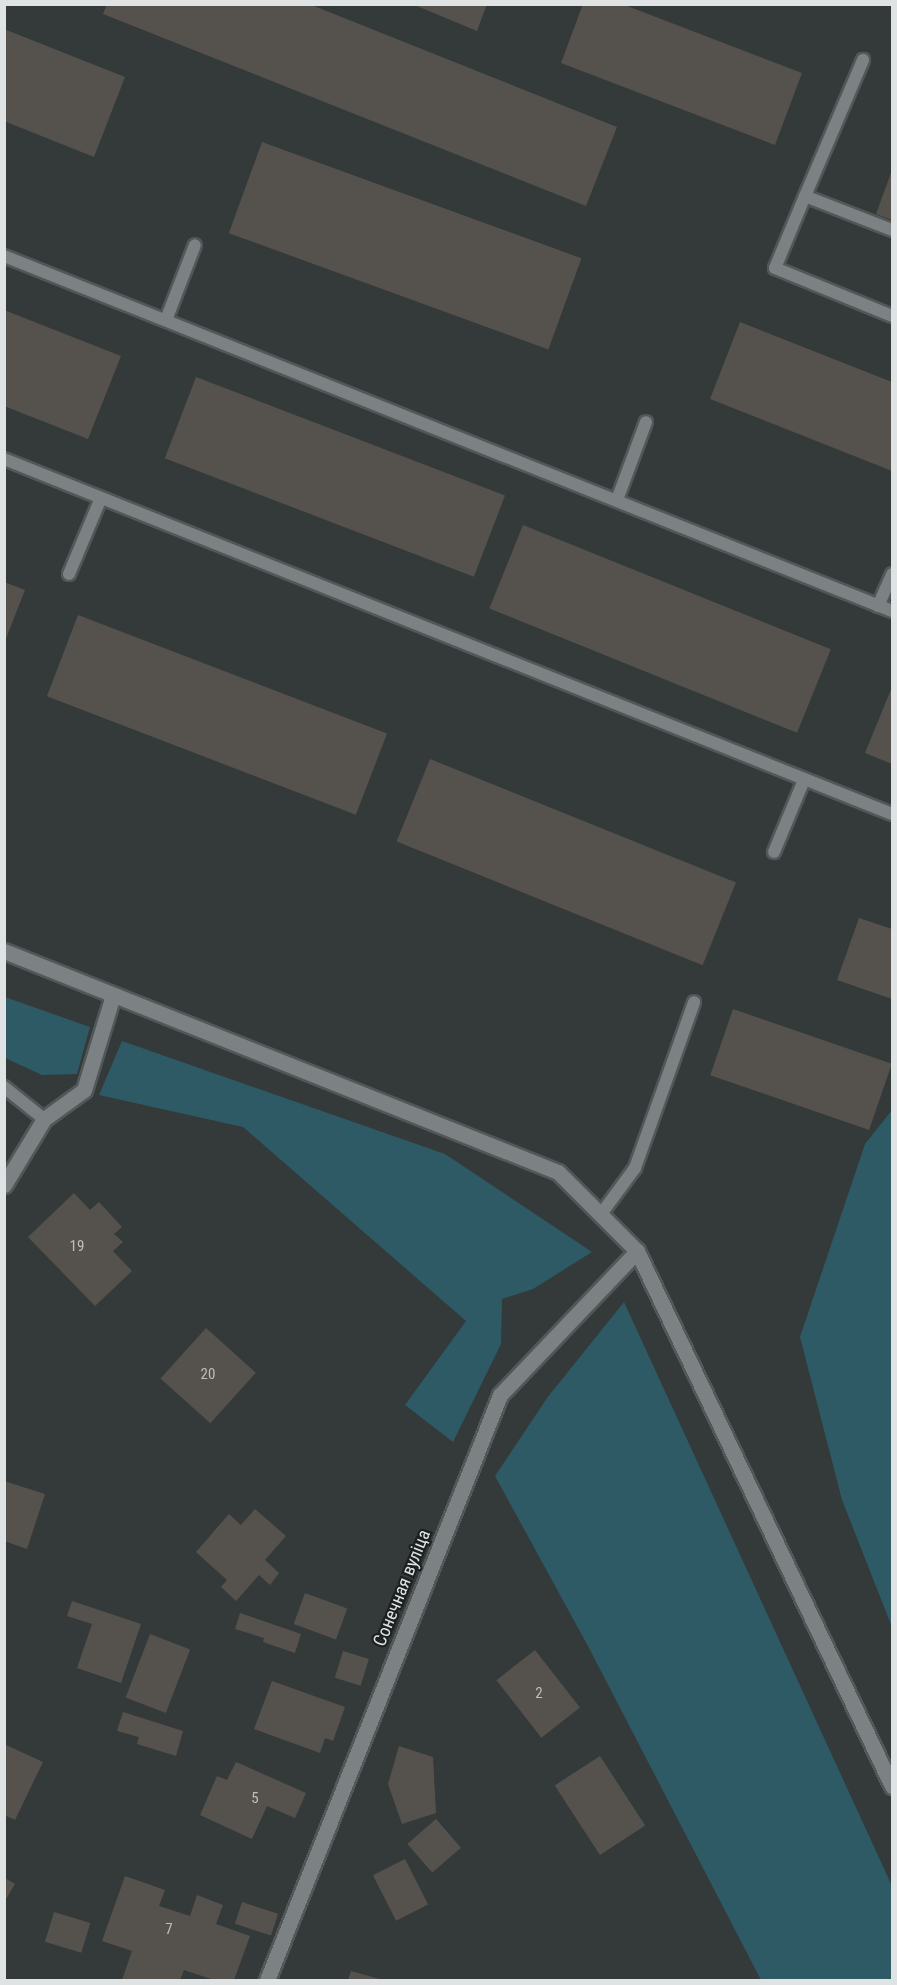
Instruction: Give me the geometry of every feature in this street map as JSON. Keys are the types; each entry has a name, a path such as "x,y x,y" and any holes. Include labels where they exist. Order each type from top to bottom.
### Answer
{"main road":[{"path":"4,951 558,1172 637,1251 892,1786"},
{"path":"4,1185 44,1119 84,1090 113,995"},
{"name":"Сонечная вуліца","path":"267,1980 500,1395 637,1251"}],"lane":[{"path":"863,60 775,268 892,316"},
{"path":"805,196 892,230"},
{"path":"166,320 195,245"},
{"path":"4,256 892,612"},
{"path":"617,500 646,422"},
{"path":"4,459 892,814"},
{"path":"69,574 102,498"},
{"path":"878,606 892,574"},
{"path":"774,852 804,780"},
{"path":"601,1215 635,1168 694,1002"},
{"path":"4,1087 44,1119"}],"shaded area":[{"path":"5,997 90,1027 77,1074 42,1075 5,1058"},
{"path":"122,1041 445,1154 592,1252 533,1289 502,1299 501,1344 453,1442 405,1405 466,1321 243,1127 99,1095"},
{"path":"892,1110 892,1627 842,1500 800,1337 865,1144"},
{"path":"624,1302 892,1886 892,1980 761,1980 589,1648 495,1476 547,1398"}],"building":[{"path":"107,4 309,4 617,127 586,206 103,14"},
{"path":"412,4 487,4 477,31"},
{"path":"583,4 622,4 802,73 775,145 561,63"},
{"path":"4,29 125,77 94,157 4,121"},
{"path":"262,142 581,258 548,349 229,233"},
{"path":"892,170 892,220 876,214"},
{"path":"4,310 121,356 88,439 4,406"},
{"path":"740,322 892,382 892,471 710,399"},
{"path":"196,377 505,496 474,577 165,458"},
{"path":"523,525 831,649 797,733 489,608"},
{"path":"4,582 25,590 5,641 4,641"},
{"path":"78,615 387,734 356,815 47,696"},
{"path":"892,687 892,764 865,753"},
{"path":"430,759 736,883 703,965 397,842"},
{"path":"859,918 892,929 892,999 837,980"},
{"path":"733,1009 892,1064 869,1130 710,1075"},
{"path":"74,1193 90,1210 99,1202 122,1227 114,1234 123,1242 113,1251 132,1271 95,1306 28,1237"},
{"path":"206,1328 256,1373 210,1423 160,1379"},
{"path":"4,1481 45,1494 27,1549 4,1541"},
{"path":"255,1509 286,1536 265,1560 279,1573 270,1585 259,1575 236,1601 221,1587 227,1580 196,1552 229,1514 241,1525"},
{"path":"305,1593 347,1608 336,1639 294,1624"},
{"path":"72,1601 141,1624 121,1683 77,1668 92,1624 67,1616"},
{"path":"240,1613 301,1634 295,1653 263,1642 264,1638 235,1629"},
{"path":"150,1634 190,1649 166,1713 126,1697"},
{"path":"535,1650 580,1708 541,1738 496,1680"},
{"path":"343,1651 369,1659 361,1686 335,1678"},
{"path":"272,1681 345,1707 333,1741 325,1738 320,1753 254,1729"},
{"path":"123,1712 183,1731 176,1756 137,1744 139,1737 117,1731"},
{"path":"4,1744 43,1762 15,1820 4,1815"},
{"path":"399,1746 433,1757 436,1813 402,1824 388,1784"},
{"path":"600,1756 645,1826 600,1855 555,1785"},
{"path":"236,1762 306,1793 295,1818 267,1806 252,1839 200,1815 217,1776 227,1780"},
{"path":"436,1819 461,1848 432,1873 407,1844"},
{"path":"405,1859 428,1904 396,1921 373,1875"},
{"path":"125,1876 165,1890 159,1906 190,1916 197,1895 223,1905 216,1924 250,1936 234,1980 214,1980 184,1970 180,1980 122,1980 132,1951 102,1941"},
{"path":"5,1878 15,1884 6,1899 5,1898"},
{"path":"242,1902 278,1914 271,1936 235,1924"},
{"path":"54,1912 90,1923 81,1953 45,1942"},
{"path":"351,1971 383,1980 348,1980"}]}
